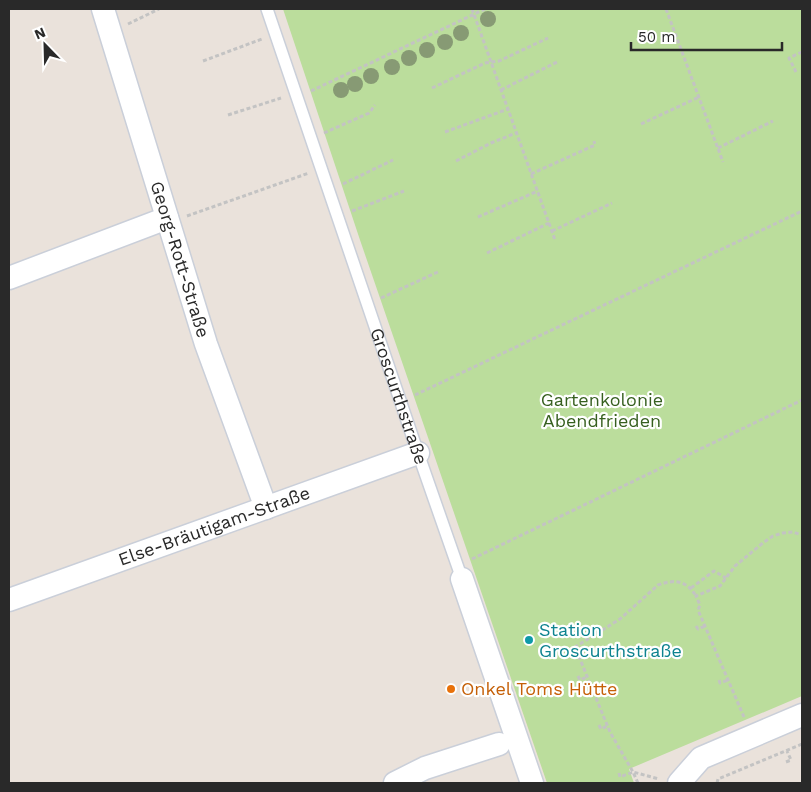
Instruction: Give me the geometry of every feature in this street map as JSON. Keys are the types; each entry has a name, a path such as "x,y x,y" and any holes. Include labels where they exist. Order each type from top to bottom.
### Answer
{"street":[{"name":"Georg-Rott-Straße","path":"103,9 212,362 266,508"},
{"path":"9,278 167,218"},
{"name":"Else-Bräutigam-Straße","path":"9,600 418,453"},
{"name":"Groscurthstraße","path":"460,573 532,783"},
{"path":"672,782 701,758 802,715"},
{"path":"396,783 425,768 499,744"}],"lane":[{"name":"Groscurthstraße","path":"267,9 460,573"}],"path":[{"path":"110,32 159,9"},
{"path":"472,9 555,240"},
{"path":"297,98 485,9"},
{"path":"666,9 723,162"},
{"path":"432,88 485,63 499,61 548,38"},
{"path":"203,61 262,39"},
{"path":"796,72 789,58 802,52"},
{"path":"501,90 559,61"},
{"path":"641,124 699,97"},
{"path":"228,115 282,98"},
{"path":"311,139 369,113 375,105"},
{"path":"445,132 508,108"},
{"path":"718,148 773,121"},
{"path":"456,161 491,143 516,133"},
{"path":"532,174 595,145 594,140"},
{"path":"329,191 393,160"},
{"path":"167,218 175,220 321,169"},
{"path":"338,217 404,190"},
{"path":"478,217 538,192"},
{"path":"552,231 612,203"},
{"path":"401,402 802,211"},
{"path":"487,253 549,223"},
{"path":"368,305 440,271"},
{"path":"460,573 802,400"},
{"path":"696,596 720,586 735,566 773,536 793,532 802,535"},
{"path":"691,588 714,571 726,578"},
{"path":"638,783 608,726 574,647 620,620 658,585 674,582 683,583 691,588 700,605 698,610 753,736"},
{"path":"696,626 698,630 706,626"},
{"path":"578,676 580,680 587,677"},
{"path":"719,680 720,683 728,680"},
{"path":"599,724 600,729 608,726"},
{"path":"717,783 718,780 802,744"},
{"path":"786,762 791,760 787,750"},
{"path":"619,773 620,777 632,772 672,782"}],"green space":[{"name":"Gartenkolonie Abendfrieden","path":"283,9 802,9 802,696 629,769 634,783 547,783 360,240"}],"place":[{"name":"Station Groscurthstraße","path":"529,640"},
{"name":"Onkel Toms Hütte","path":"451,689"}]}
